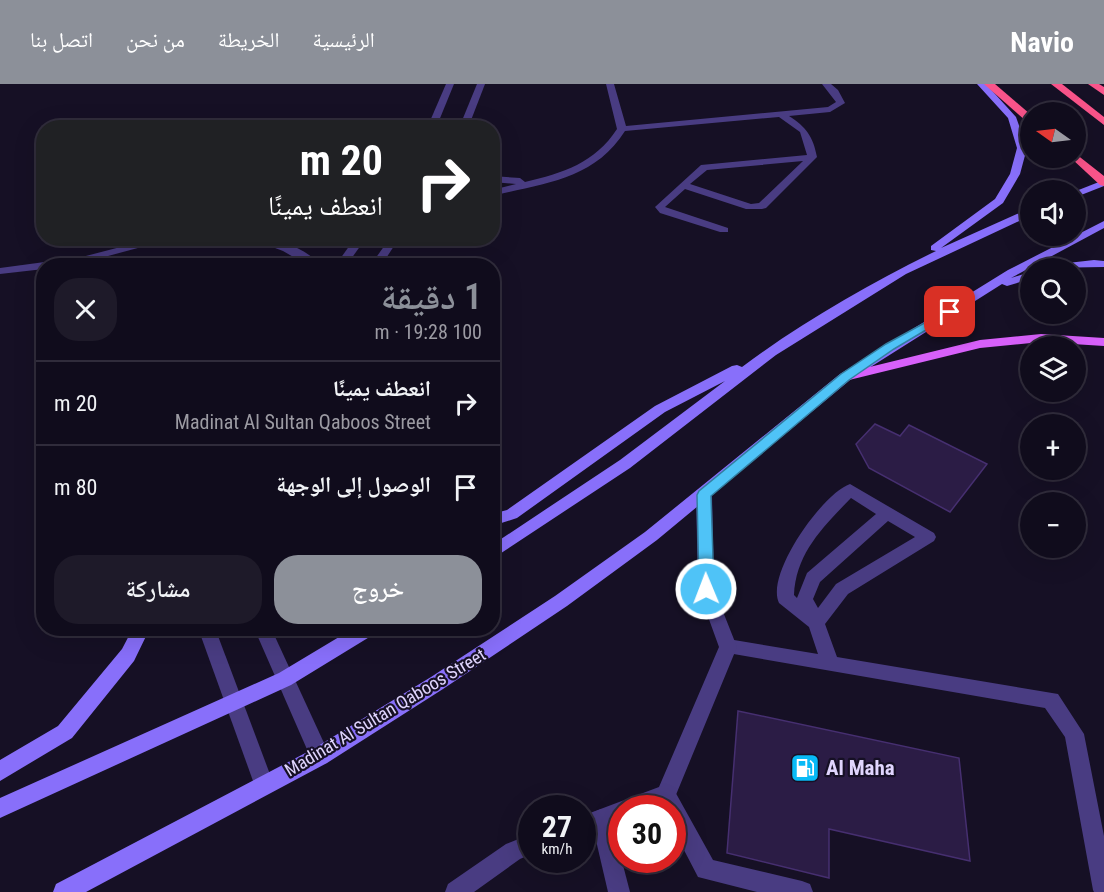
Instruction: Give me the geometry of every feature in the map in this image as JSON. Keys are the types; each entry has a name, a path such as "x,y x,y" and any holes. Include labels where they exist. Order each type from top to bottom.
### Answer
{"highway":[{"path":"988,84 1020,111"},
{"path":"1056,84 1104,122"},
{"path":"1093,84 1104,92"},
{"path":"1086,166 1104,182"}],"main road":[{"path":"902,272 999,201 1015,174 1022,148 1012,117 981,84"},
{"path":"1086,190 1104,182"},
{"path":"500,518 512,514 660,409 771,351 902,272 1020,216"},
{"name":"Madinat Al Sultan Qaboos Street","path":"64,892 320,756 561,601 704,495 845,377 1012,272 1104,224"},
{"path":"1086,264 1104,264"},
{"path":"964,304 1020,278"},
{"path":"845,377 980,344 1041,338 1104,342"},
{"path":"500,548 625,464 771,351"},
{"path":"0,771 65,732 128,655 138,636"},
{"path":"0,808 285,679 357,636"}],"street":[{"path":"434,120 450,84"},
{"path":"466,120 481,84"},
{"path":"500,191 572,172 598,159 615,143 622,129 609,84"},
{"path":"622,129 830,108 841,103 835,92 826,84"},
{"path":"781,114 804,129 809,136 812,157"},
{"path":"724,230 660,207 704,167 812,157"},
{"path":"682,185 757,208 762,207 812,157"},
{"path":"500,179 541,182"},
{"path":"90,258 138,246"},
{"path":"285,246 307,258"},
{"path":"0,271 36,266"},
{"path":"850,490 928,537 842,589 816,623 785,598 785,583 794,554 809,531 850,490"},
{"path":"666,795 728,647 706,589 704,495"},
{"path":"830,663 805,599 813,578 887,513"},
{"path":"209,636 264,785"},
{"path":"266,636 320,756"},
{"path":"728,647 1050,700 1074,734 1104,890"},
{"path":"601,819 619,892"},
{"path":"686,832 706,869 802,892"},
{"path":"456,892 518,849"}],"building":[{"path":"875,424 900,436 909,425 987,464 950,512 869,468 856,444"},
{"path":"738,711 959,758 970,861 829,829 829,878 727,853"}],"place":[{"name":"Al Maha","path":"805,768"}],"route":[{"path":"706,589 704,495 845,377 890,347 950,312"}]}
